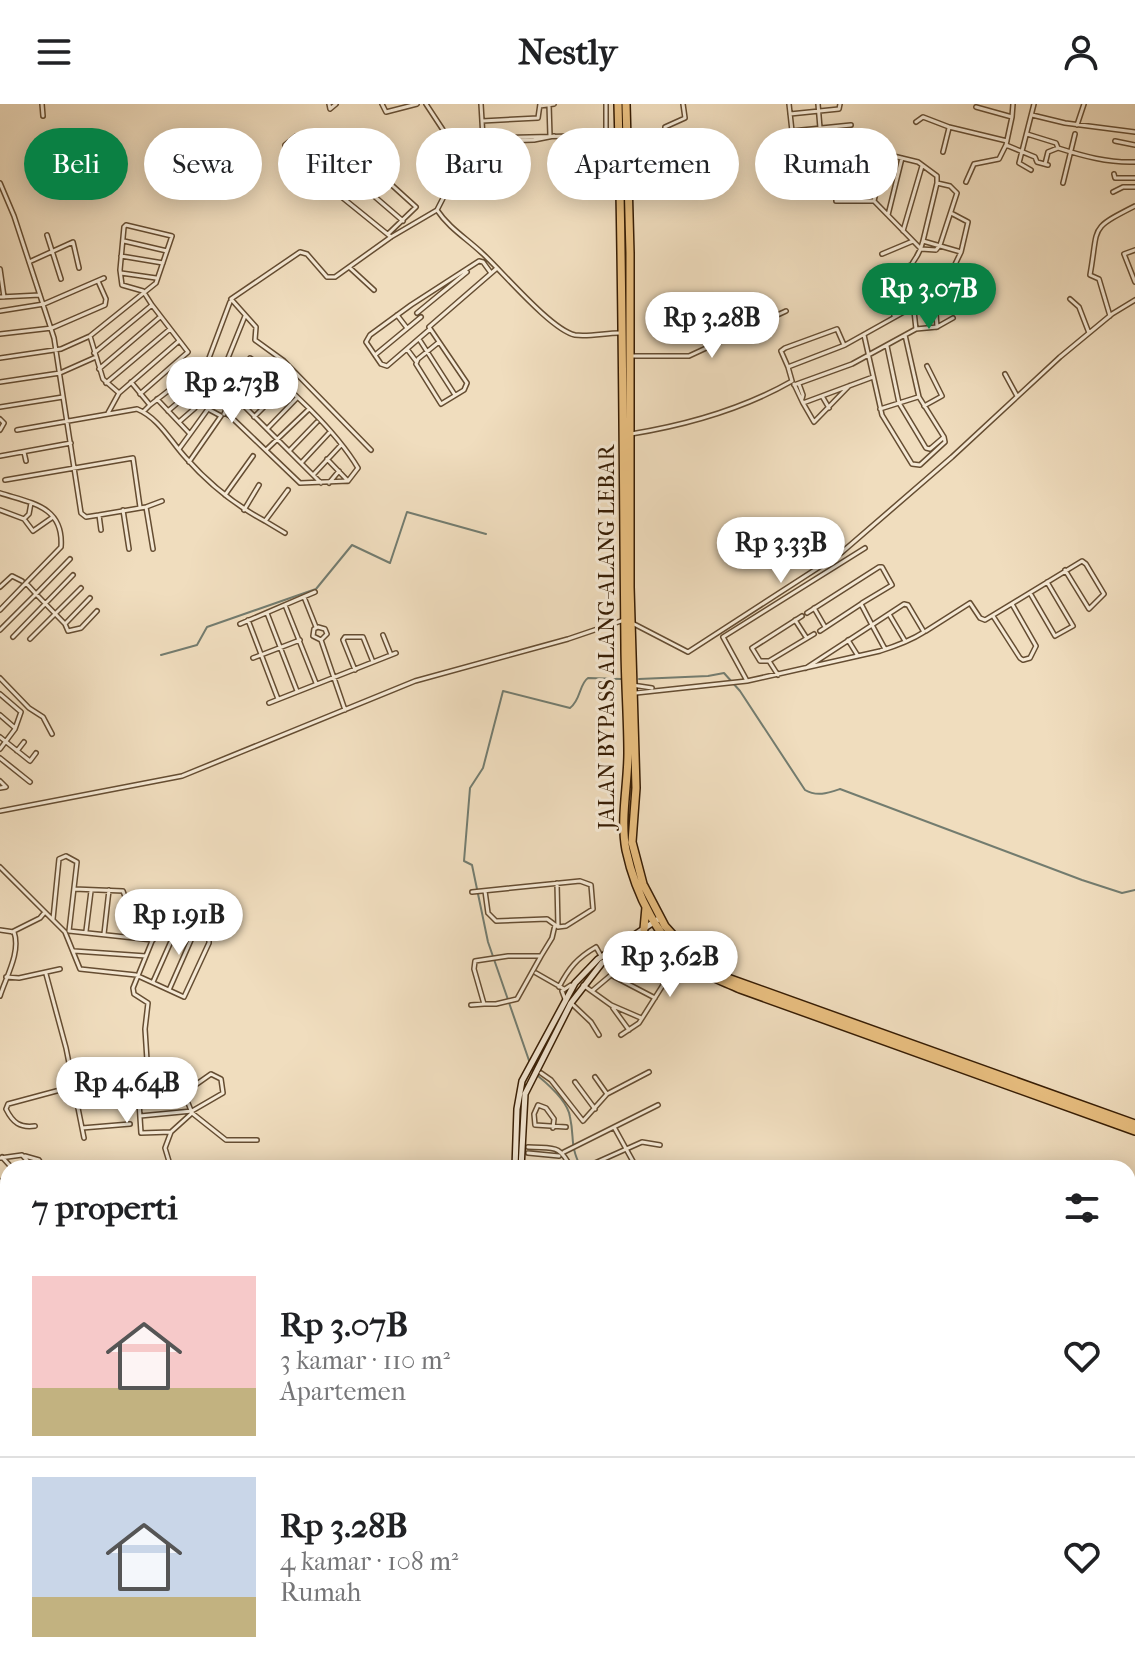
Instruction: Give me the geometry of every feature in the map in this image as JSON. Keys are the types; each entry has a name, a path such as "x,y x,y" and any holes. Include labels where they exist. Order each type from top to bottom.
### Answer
{"highway":[{"name":"JALAN BYPASS ALANG-ALANG LEBAR","path":"618,104 619,128"},
{"name":"JALAN BYPASS ALANG-ALANG LEBAR","path":"626,104 627,128"},
{"name":"JALAN BYPASS ALANG-ALANG LEBAR","path":"620,200 628,622 636,788 632,842 643,884 657,919"},
{"name":"JALAN BYPASS ALANG-ALANG LEBAR","path":"626,434 628,200"},
{"name":"JALAN BYPASS ALANG-ALANG LEBAR","path":"630,683 624,835 629,860 645,902 669,942 688,962 703,973 740,989 1098,1114 1135,1124"},
{"path":"642,930 647,912 645,902"},
{"name":"JALAN BYPASS ALANG-ALANG LEBAR","path":"663,929 694,958 735,982 1098,1114 1135,1131"},
{"path":"650,938 669,942"}],"street":[{"path":"42,104 43,116"},
{"path":"329,104 330,109 336,104"},
{"path":"382,104 386,112 417,104"},
{"path":"426,104 442,128"},
{"path":"481,104 482,128"},
{"path":"482,121 538,118 540,105 551,104 551,128"},
{"path":"606,104 606,128"},
{"path":"665,128 685,118 683,104"},
{"path":"789,104 792,128"},
{"path":"818,104 821,128"},
{"path":"790,114 839,109 840,104"},
{"path":"966,182 974,164 999,159 1006,143 1013,104"},
{"path":"1031,170 1020,165 1034,104"},
{"path":"1077,125 1084,104"},
{"path":"976,107 1012,117"},
{"path":"1032,115 1077,125 1135,132"},
{"path":"916,122 923,117 1006,143 1046,165 1048,152 1058,148 1111,163 1135,162"},
{"path":"828,128 851,125"},
{"path":"943,152 949,127"},
{"path":"1027,134 1056,143 1058,148"},
{"path":"1063,183 1075,134"},
{"path":"1115,141 1135,145"},
{"path":"898,157 933,172 937,183 921,249 912,264 916,329"},
{"path":"888,215 902,158"},
{"path":"903,231 922,165"},
{"path":"1114,174 1115,178 1135,178"},
{"path":"0,183 52,328 82,514 86,517 99,515 162,501"},
{"path":"837,200 839,203 874,201 921,249 936,250 951,213 956,190 937,183"},
{"path":"1113,192 1123,187 1135,187"},
{"path":"189,462 223,415 250,358 285,385 341,445 358,468 348,481 300,483 230,416 223,415 209,407 196,395 234,295 300,252 307,254 327,277 335,277 389,236 415,209 415,205 400,192"},
{"path":"346,200 389,236"},
{"path":"379,200 403,221"},
{"path":"389,236 437,210 442,200"},
{"path":"1110,316 1099,280 1090,275 1097,230 1112,216 1135,206"},
{"path":"437,210 461,238 481,252 555,324 572,334 623,333"},
{"path":"935,306 954,272 968,222 951,213"},
{"path":"0,358 56,349 90,336 143,291 154,285 172,236 150,230 126,225 121,256 123,286 143,291 187,353 140,394"},
{"path":"47,235 61,279"},
{"path":"122,240 167,251"},
{"path":"882,254 913,241"},
{"path":"923,241 961,252"},
{"path":"29,262 74,243 79,268"},
{"path":"1134,249 1124,254 1135,282"},
{"path":"121,256 163,263"},
{"path":"491,273 481,261 411,305 367,338 366,342 387,366 496,269"},
{"path":"881,276 912,264"},
{"path":"349,267 374,290"},
{"path":"0,269 2,297 41,295"},
{"path":"375,355 469,269"},
{"path":"944,290 926,286 926,271 942,269 954,272"},
{"path":"893,272 894,316"},
{"path":"121,273 158,278"},
{"path":"0,311 44,304 104,278"},
{"path":"0,334 52,328 105,305 106,299 98,281"},
{"path":"934,288 937,327"},
{"path":"1070,299 1079,307 1089,333"},
{"path":"0,811 182,776 415,681 628,622 688,652 841,553 1089,333 1135,300"},
{"path":"231,301 256,327 255,340 284,361 371,450"},
{"path":"0,382 60,373 95,355 152,305"},
{"path":"407,349 439,403 464,390 467,383 411,305"},
{"path":"788,367 844,346 914,307"},
{"path":"628,356 689,356 786,311"},
{"path":"397,315 407,328"},
{"path":"179,449 209,407 245,316"},
{"path":"99,369 160,317"},
{"path":"626,434 727,410 868,356 916,329 937,327 953,318"},
{"path":"106,383 170,329"},
{"path":"844,346 837,329 781,351 814,422 850,386"},
{"path":"864,335 880,409 914,465 920,465 945,442 919,397 905,335"},
{"path":"90,336 106,383 119,393"},
{"path":"419,339 455,395"},
{"path":"108,413 119,393 179,341"},
{"path":"416,361 439,342"},
{"path":"887,345 899,403 926,448 930,449 944,437"},
{"path":"924,406 942,396 927,366"},
{"path":"243,373 260,385"},
{"path":"230,416 272,373"},
{"path":"1005,374 1017,396"},
{"path":"143,412 186,377"},
{"path":"802,401 873,377"},
{"path":"131,382 150,405"},
{"path":"237,385 251,394"},
{"path":"254,417 285,385"},
{"path":"168,411 188,394"},
{"path":"822,396 829,408"},
{"path":"0,407 64,397"},
{"path":"880,409 919,397"},
{"path":"231,398 242,404 321,483"},
{"path":"267,429 297,398"},
{"path":"157,399 190,434"},
{"path":"179,422 195,408"},
{"path":"17,430 130,409 143,412 225,496 285,533"},
{"path":"266,450 308,410"},
{"path":"0,419 4,423 0,430"},
{"path":"289,451 318,421"},
{"path":"302,462 329,432"},
{"path":"0,456 71,443"},
{"path":"314,474 341,445"},
{"path":"24,452 26,461"},
{"path":"225,496 253,456"},
{"path":"5,480 133,458 140,507"},
{"path":"327,459 348,481"},
{"path":"329,483 339,471"},
{"path":"244,510 259,485"},
{"path":"265,521 288,490"},
{"path":"0,493 41,506 54,516 61,530 62,546 0,610"},
{"path":"29,514 31,503"},
{"path":"24,519 41,506"},
{"path":"146,507 153,549"},
{"path":"0,510 24,519 34,531 54,516"},
{"path":"123,510 129,549"},
{"path":"99,515 101,530"},
{"path":"747,681 723,637 865,548"},
{"path":"0,630 70,559"},
{"path":"630,683 656,689 747,681 885,649 906,643 970,603 982,620 993,616 1065,570 1082,561 1104,594 1089,609 1065,570"},
{"path":"814,634 769,661 760,661 752,648 882,567 892,585 820,631"},
{"path":"0,587 13,575 24,582 65,624 68,631 80,629 97,611"},
{"path":"13,637 73,575"},
{"path":"1030,593 1055,636 1073,626 1047,582"},
{"path":"30,639 81,588"},
{"path":"240,624 315,592"},
{"path":"304,597 316,627 313,636 321,640 345,710"},
{"path":"65,624 90,598"},
{"path":"861,604 885,649"},
{"path":"802,670 904,604 908,605 924,632"},
{"path":"993,616 1020,658 1030,658 1036,646 1012,604"},
{"path":"285,605 317,685"},
{"path":"814,608 825,627"},
{"path":"267,613 297,692"},
{"path":"889,614 906,643"},
{"path":"248,620 278,700"},
{"path":"795,620 806,638"},
{"path":"316,627 321,626 326,631 326,636 321,640"},
{"path":"269,703 394,654 383,635"},
{"path":"355,670 343,640 345,637 363,637 374,662"},
{"path":"253,658 300,640"},
{"path":"848,640 858,656"},
{"path":"769,661 778,675"},
{"path":"0,678 29,708 43,717 52,734"},
{"path":"630,683 656,689"},
{"path":"0,694 21,712 15,729 0,749"},
{"path":"0,715 15,729"},
{"path":"0,737 30,761 36,753"},
{"path":"17,751 24,742"},
{"path":"0,758 30,782"},
{"path":"0,781 6,787 0,788"},
{"path":"53,919 59,859 62,856 77,862 67,931 81,969 137,975 184,997 210,942 209,937 163,914 127,904 124,891 74,889"},
{"path":"0,867 67,931 153,940"},
{"path":"474,892 483,891 557,883 589,883 593,909 570,925 557,926 547,919 496,921 488,913 483,891"},
{"path":"471,1005 511,1002 523,993 557,926 557,883"},
{"path":"104,934 109,890"},
{"path":"86,932 91,891"},
{"path":"0,930 12,932 40,918 45,912"},
{"path":"132,1079 148,1076 145,1032 148,1003 133,990 163,914"},
{"path":"515,1160 518,1097 528,1068 549,1037 575,983 601,956 657,919"},
{"path":"153,982 180,921"},
{"path":"568,1001 602,963 663,929"},
{"path":"169,990 195,930"},
{"path":"642,930 650,938"},
{"path":"0,996 15,953 16,937 12,932"},
{"path":"561,988 572,963 596,947 601,956"},
{"path":"615,977 629,948"},
{"path":"73,951 146,956"},
{"path":"484,1004 473,963 491,957 541,956"},
{"path":"621,1035 641,1018 675,966 688,962"},
{"path":"6,977 19,978 60,969"},
{"path":"534,972 561,988 568,1001 591,1022 599,1035"},
{"path":"46,974 75,1086 84,1138"},
{"path":"592,991 608,975 655,998"},
{"path":"561,988 575,983"},
{"path":"583,985 611,1005 641,1018"},
{"path":"611,1005 629,1030"},
{"path":"523,1160 525,1094 549,1037"},
{"path":"536,1074 551,1080 581,1119 587,1120 607,1094 649,1072"},
{"path":"169,1160 165,1148 171,1132 192,1112 223,1093 223,1083 218,1076 211,1074 184,1093 140,1099 142,1133 171,1132"},
{"path":"595,1077 607,1094"},
{"path":"575,1082 595,1109"},
{"path":"35,1126 25,1127 14,1122 6,1109 8,1104 75,1086"},
{"path":"184,1093 192,1112 226,1140 257,1140"},
{"path":"553,1128 554,1119 546,1108 538,1105 534,1116 536,1126 553,1128 566,1127"},
{"path":"525,1146 568,1150 658,1105"},
{"path":"140,1116 192,1112"},
{"path":"523,1116 534,1116"},
{"path":"82,1128 130,1124"},
{"path":"614,1127 632,1160"},
{"path":"600,1160 642,1142 660,1145"},
{"path":"525,1154 552,1150 559,1156"},
{"path":"568,1150 570,1160"},
{"path":"1,1158 15,1154 40,1160"},
{"path":"25,1156 28,1160"}],"waterway":[{"path":"161,655 197,645 207,627 316,589 352,545 390,563 407,512 486,534"},
{"path":"639,679 724,673 740,691 805,790 818,794 840,789 1082,880 1122,893 1135,890"},
{"path":"533,1072 488,942 472,865 464,861 470,788 483,768 503,691 570,708 588,678 621,679"},
{"path":"538,1076 569,1111 577,1160"}]}
